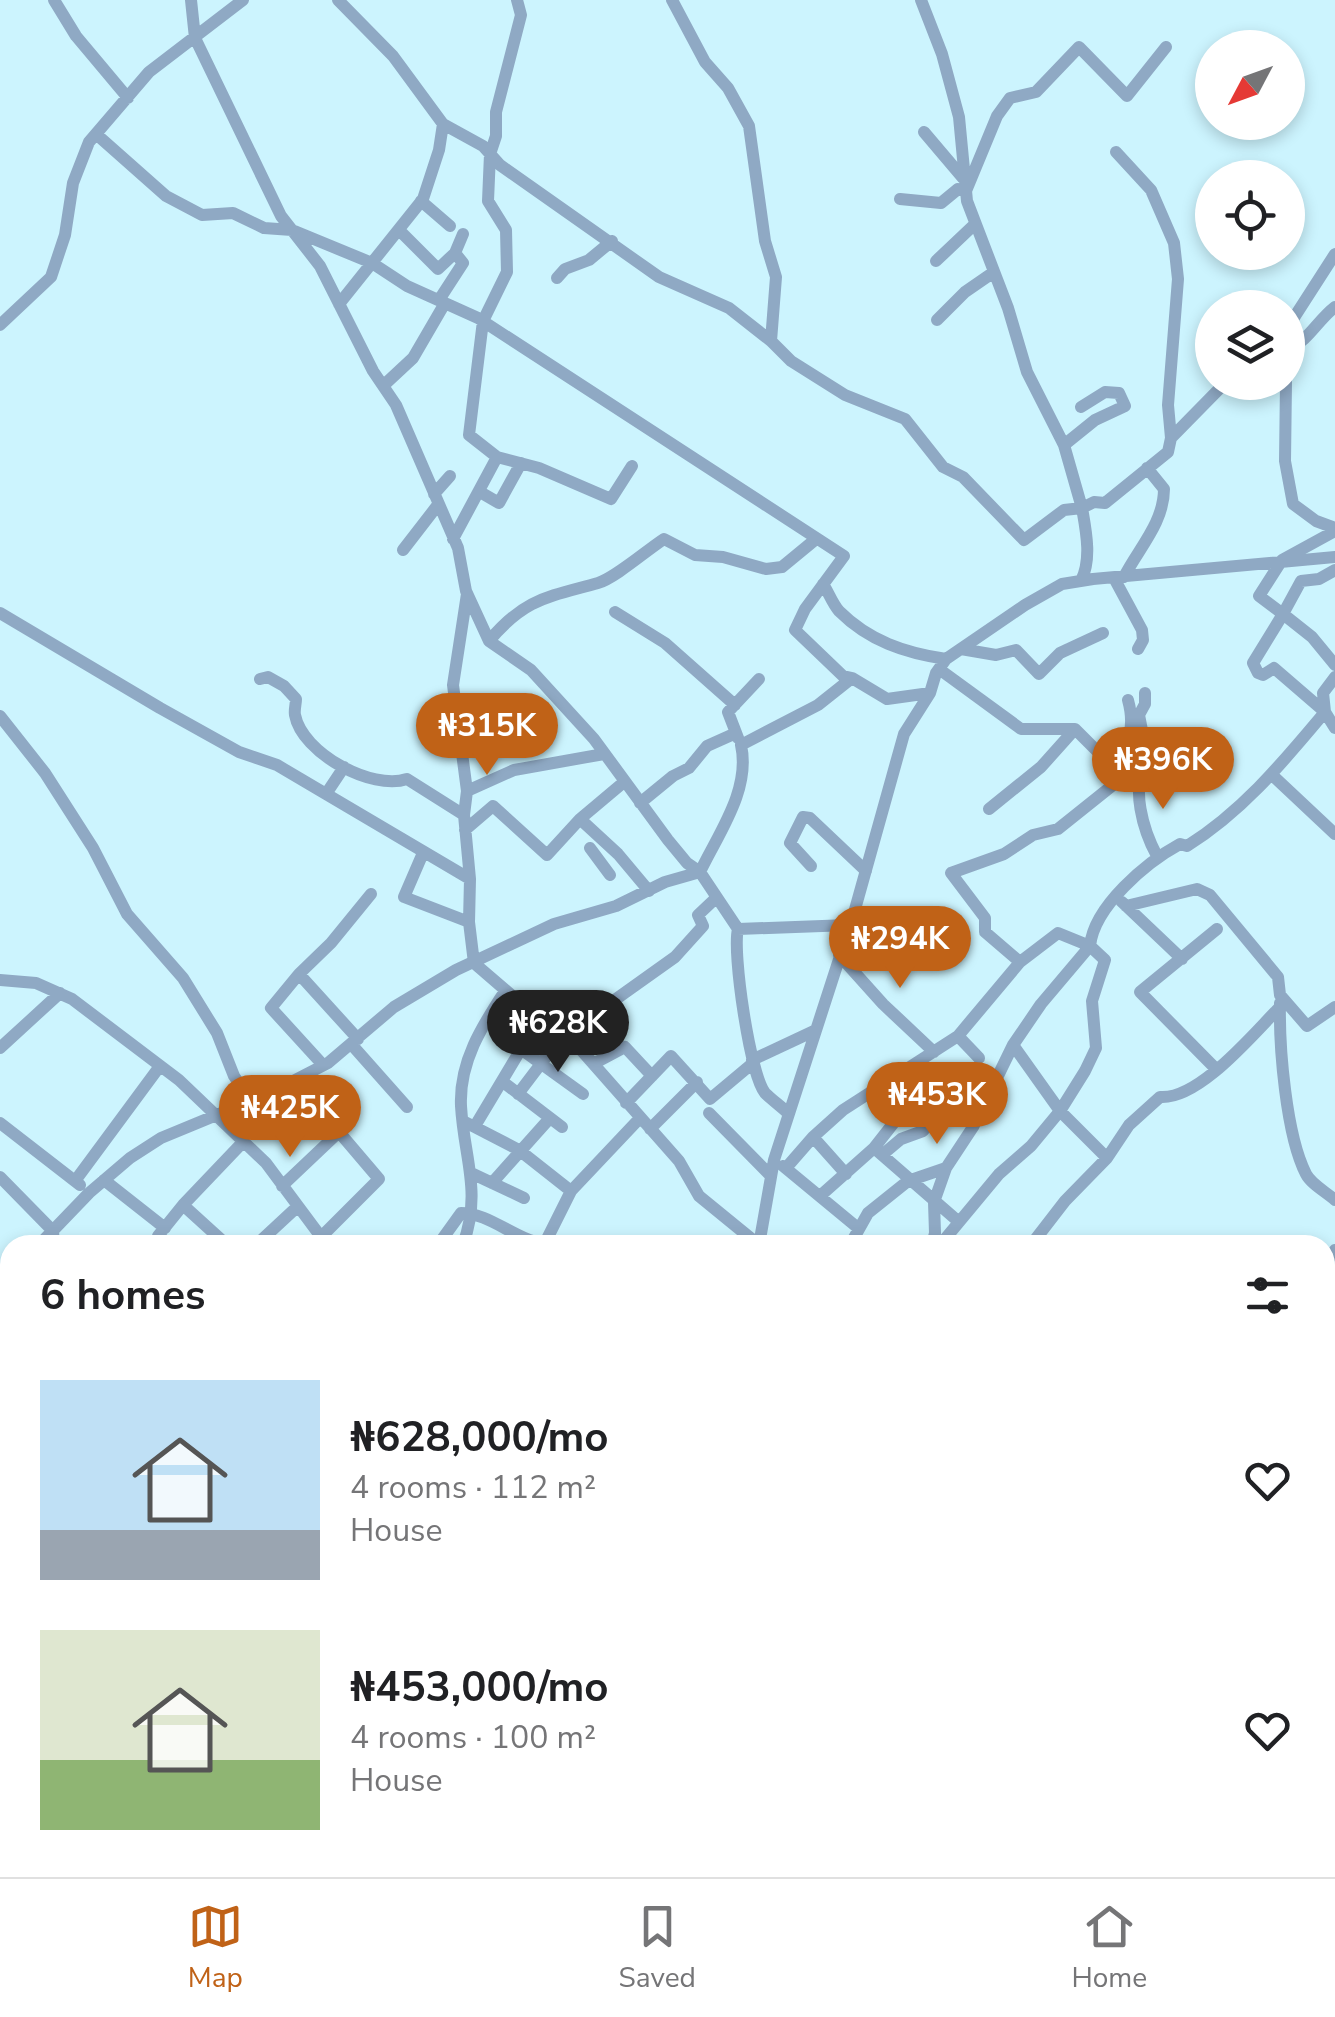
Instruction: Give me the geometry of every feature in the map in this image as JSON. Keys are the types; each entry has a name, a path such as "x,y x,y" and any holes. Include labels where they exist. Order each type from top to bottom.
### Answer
{"street":[{"path":"54,0 76,36 128,98"},
{"path":"192,0 196,38 281,216 320,266 396,405 454,540 467,593 490,640 531,670 604,754 677,852 700,872 738,928"},
{"path":"0,325 51,277 84,150 149,72 243,0"},
{"path":"338,0 393,56 443,124 483,146 659,277 729,308 791,361 845,394 905,419 943,467 963,477 1024,540 1064,510 1105,502 1168,452 1178,279 1174,243 1151,190 1116,152"},
{"path":"516,0 521,15 496,112 488,200 506,230 507,272 483,321 469,434 497,457 522,463 611,499 632,466"},
{"path":"672,0 705,62 728,88 749,126 766,240 776,277 771,341"},
{"path":"921,0 942,54 959,117 965,186 975,224 1028,372 1064,445 1082,508 1088,552 1087,570 1081,581"},
{"path":"900,199 941,203 965,186 997,116 1010,98 1036,92 1078,47 1127,96 1166,48"},
{"path":"339,304 421,201 439,150 443,124"},
{"path":"924,132 965,186"},
{"path":"96,134 166,196 202,215 233,213 264,228 292,230 372,263 407,286 483,321 844,556 794,630 832,666 886,699 930,693"},
{"path":"399,230 438,269 455,253 457,230 421,201"},
{"path":"936,261 975,224"},
{"path":"558,278 565,269 589,260 612,241"},
{"path":"384,385 413,358 463,263 455,253"},
{"path":"1305,303 1335,254"},
{"path":"936,320 964,292 994,272"},
{"path":"1305,338 1334,308 1313,291"},
{"path":"1064,445 1095,420 1125,406 1119,393 1104,392 1081,407"},
{"path":"1171,438 1208,400"},
{"path":"1286,400 1286,461 1293,504 1335,530"},
{"path":"454,540 497,457"},
{"path":"480,492 499,503 522,463"},
{"path":"1119,578 1150,535 1163,506 1164,489 1147,468"},
{"path":"403,550 450,476"},
{"path":"1335,530 1282,560 1259,596 1312,637 1335,665"},
{"path":"490,640 520,609 542,598 598,583 664,539 695,555 723,556 766,570 782,567 816,539"},
{"path":"780,1164 789,1114 850,925 904,734 943,664 1024,605 1062,584 1335,557"},
{"path":"1330,711 1274,668 1263,676 1253,663 1301,581 1319,580 1335,570"},
{"path":"1119,578 1138,618 1142,640 1138,649"},
{"path":"823,584 839,611 870,637 943,664 1020,729 1076,729 1108,762 1180,756 1198,746"},
{"path":"467,593 454,685 468,791 464,815 470,879 468,922 474,963 538,1019 566,1033 680,1161 699,1196 744,1235"},
{"path":"615,612 665,643 735,705"},
{"path":"0,613 239,752 277,765 470,879"},
{"path":"961,649 996,654 1016,650 1038,674 1060,652 1103,633"},
{"path":"260,680 268,677 296,698 295,716 303,733 344,767 387,784 407,778 464,815"},
{"path":"1334,729 1322,693 1335,677"},
{"path":"640,802 689,768 706,746 738,739 818,705 852,678"},
{"path":"56,1235 89,1193 162,1138 251,1102 323,1065 394,1008 456,970 554,924 616,906 665,882 700,872 738,793 742,768 738,739 728,712 760,679"},
{"path":"1108,762 1122,752 1145,704 1144,693"},
{"path":"1128,700 1137,719 1146,761 1141,788 1143,830 1157,856"},
{"path":"936,1235 934,1202 946,1168 974,1127 1013,1045 1041,1004 1090,946 1091,936 1116,896 1157,856 1180,844 1187,846 1229,818 1330,711"},
{"path":"0,716 54,788 127,914 182,978 217,1033 234,1076 251,1102 277,1129"},
{"path":"989,809 1041,768 1076,729"},
{"path":"468,791 514,770 604,754"},
{"path":"1020,962 984,932 985,918 951,872 1004,854 1033,835 1058,829 1146,761"},
{"path":"326,794 344,767"},
{"path":"1272,774 1335,834"},
{"path":"465,830 493,806 547,855 580,819 624,782"},
{"path":"812,866 790,844 804,816 866,871"},
{"path":"580,819 618,854 649,891"},
{"path":"590,848 606,870 618,854"},
{"path":"423,853 404,897 468,922"},
{"path":"1126,906 1196,889 1210,894 1278,977 1279,1044 1290,1126 1307,1176 1335,1200"},
{"path":"323,1065 271,1008 371,894"},
{"path":"1116,896 1182,958"},
{"path":"518,1094 566,1033 675,958 702,926 698,916 716,898"},
{"path":"738,928 850,925"},
{"path":"738,928 737,962 753,1061 764,1092 789,1114"},
{"path":"1216,1069 1140,992 1217,929"},
{"path":"761,1235 771,1176 780,1164 844,1110 958,1036 1020,962 1058,933 1090,946 1104,960 1092,1000 1096,1048 1060,1111 946,1235"},
{"path":"840,955 883,1004 934,1052"},
{"path":"299,974 407,1107"},
{"path":"0,980 36,983 60,993 160,1066 266,1163 317,1235"},
{"path":"466,1235 474,1195 469,1124 461,1104 465,1067 477,1034 505,991"},
{"path":"0,1048 60,993"},
{"path":"1280,1001 1307,1026 1335,1007"},
{"path":"1042,1235 1064,1201 1107,1158 1145,1108 1160,1097 1174,1098 1216,1069 1280,1001"},
{"path":"469,1124 503,1082 538,1019"},
{"path":"626,1103 671,1056 710,1100 753,1061 814,1031"},
{"path":"958,1036 979,1058"},
{"path":"1013,1045 1060,1111 1107,1158"},
{"path":"595,1063 626,1047 652,1076"},
{"path":"522,1050 583,1094"},
{"path":"920,1061 968,1114 974,1127"},
{"path":"76,1181 160,1066"},
{"path":"503,1082 562,1127"},
{"path":"549,1235 571,1191 697,1082"},
{"path":"878,1152 904,1110 885,1082"},
{"path":"820,1196 878,1152 923,1131 952,1096"},
{"path":"709,1113 771,1176"},
{"path":"492,1183 550,1118"},
{"path":"0,1123 89,1193"},
{"path":"469,1124 519,1150 571,1191"},
{"path":"282,1186 339,1132 379,1179 329,1235"},
{"path":"813,1137 846,1174"},
{"path":"159,1235 244,1141"},
{"path":"878,1152 959,1222"},
{"path":"780,1164 858,1228"},
{"path":"855,1235 868,1212 908,1181 946,1168"},
{"path":"471,1174 524,1198"},
{"path":"0,1177 51,1235"},
{"path":"104,1180 165,1228"},
{"path":"183,1204 216,1235"},
{"path":"267,1235 296,1208"},
{"path":"445,1235 461,1214 471,1213 515,1235"},
{"path":"737,1235 740,1232"}]}
